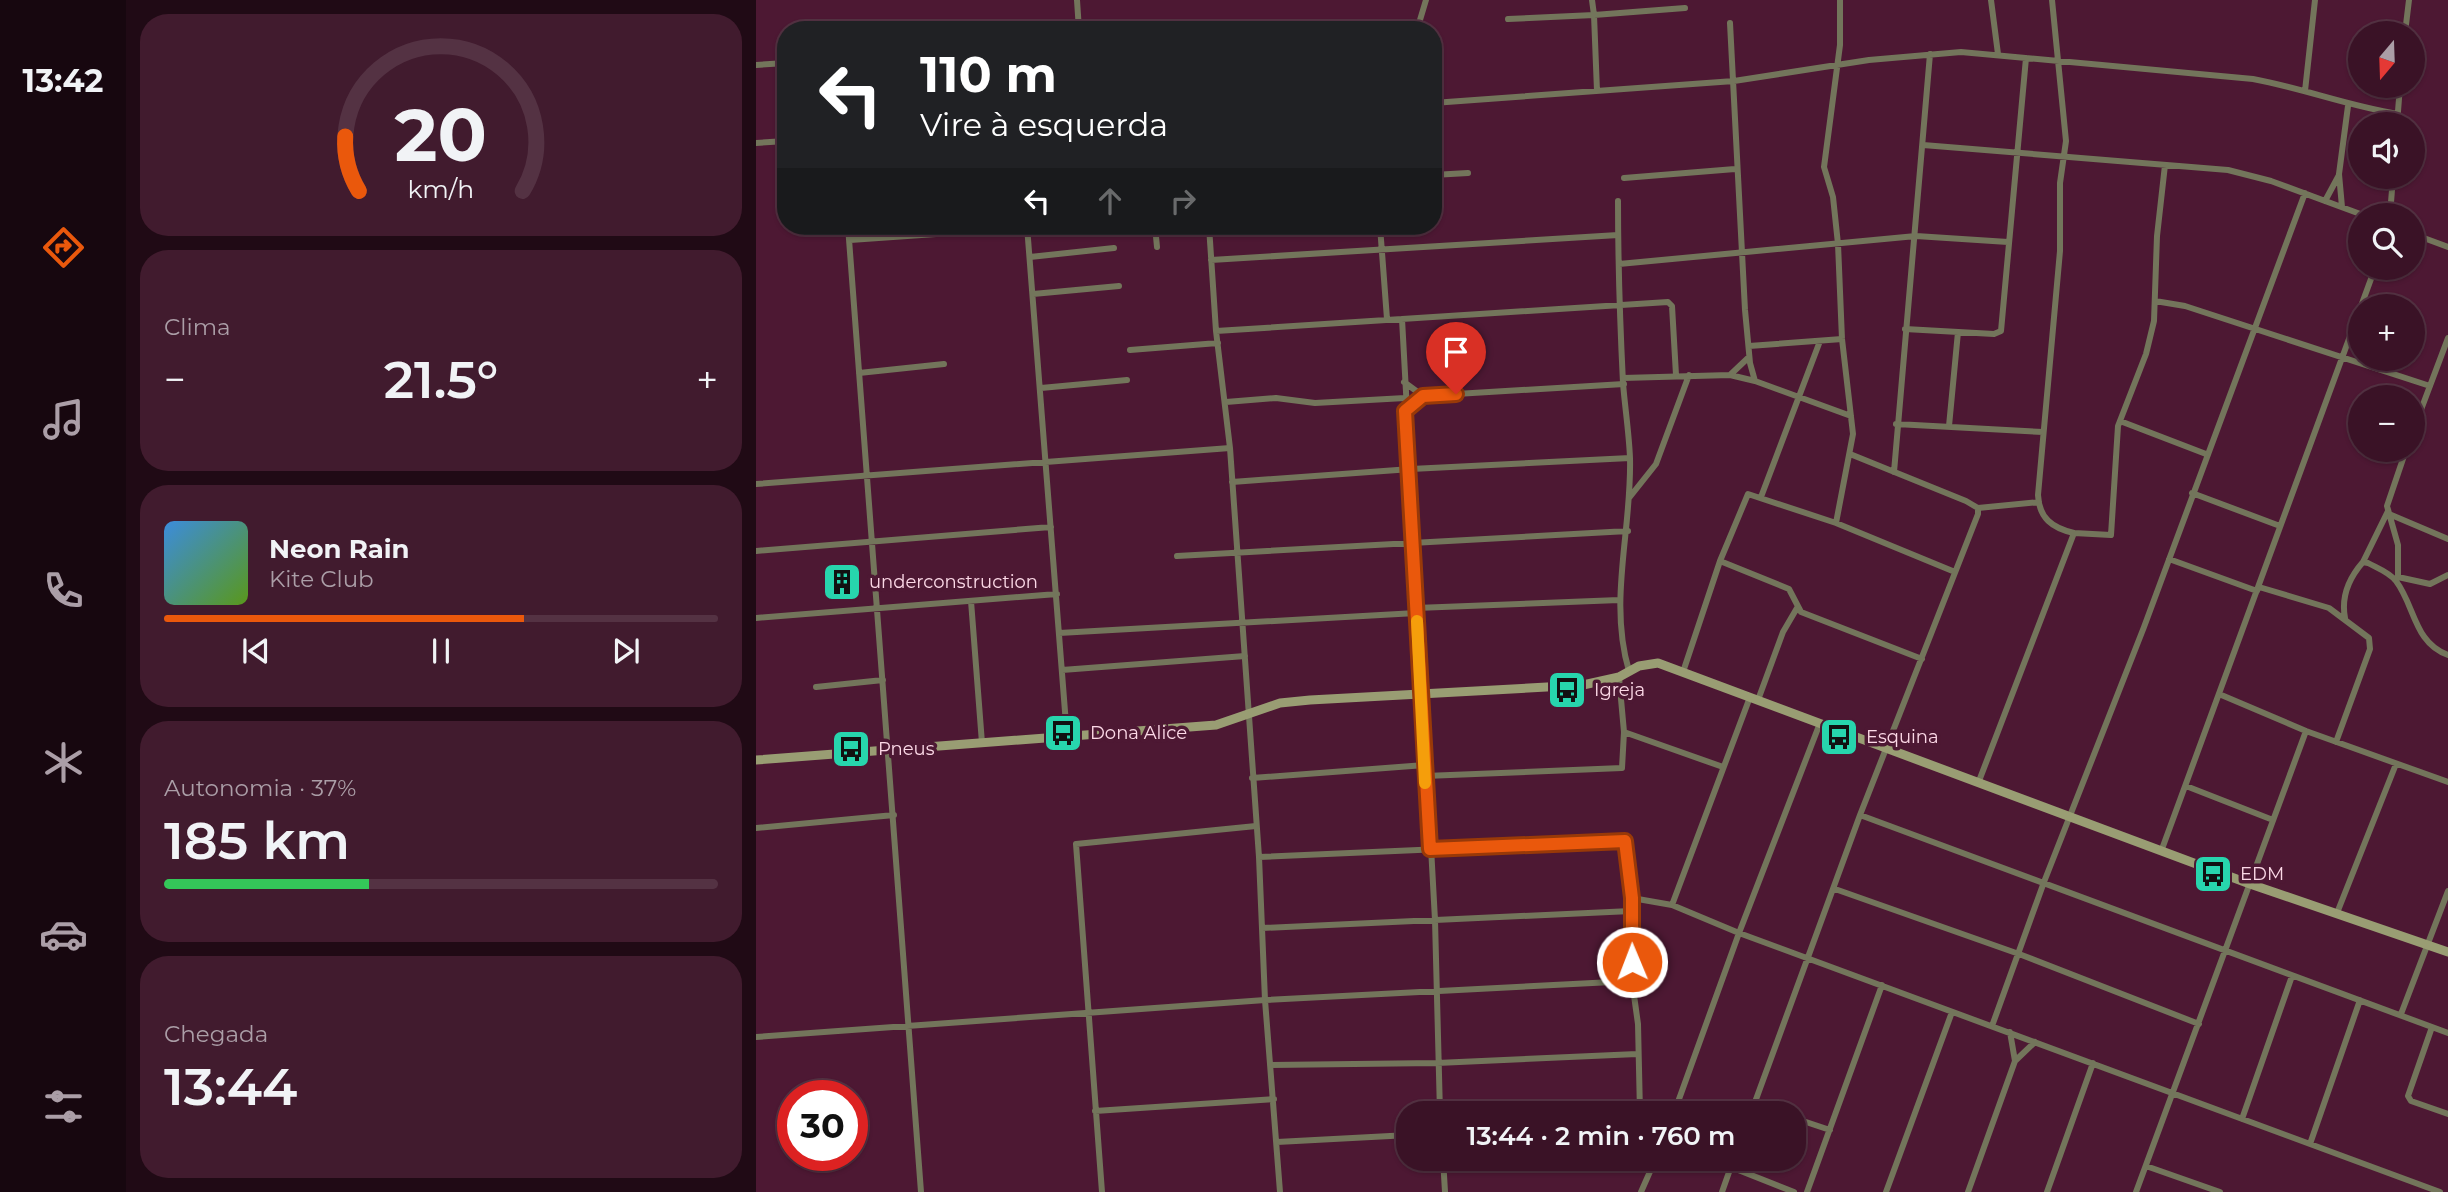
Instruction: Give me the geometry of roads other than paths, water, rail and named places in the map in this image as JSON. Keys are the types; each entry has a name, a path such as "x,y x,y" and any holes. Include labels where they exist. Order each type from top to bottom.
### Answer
{"street":[{"path":"1077,0 1078,21"},
{"path":"1420,21 1426,0"},
{"path":"1592,0 1597,91"},
{"path":"1836,523 1850,454 1851,416 1842,340 1833,197 1824,167 1840,45 1840,0"},
{"path":"1990,0 1998,54"},
{"path":"2052,0 2066,155 2060,183 2060,251 2039,502 2046,520 2074,533 2111,535 2120,421 2152,336 2157,236 2165,165"},
{"path":"2305,91 2315,0"},
{"path":"2406,21 2409,0"},
{"path":"1508,19 1685,8"},
{"path":"1730,23 1735,169 1749,357 1755,381"},
{"path":"1895,472 1896,424 1916,236 1930,54"},
{"path":"1442,102 1734,81 1836,64 1930,54 1998,54 2059,62 2218,75 2281,84 2348,106 2386,112"},
{"path":"1905,329 2001,331 2026,58"},
{"path":"756,65 777,64"},
{"path":"2342,207 2339,174 2348,106"},
{"path":"756,143 777,142"},
{"path":"1923,145 2066,155 2245,173 2348,209"},
{"path":"1623,178 1735,169"},
{"path":"1442,174 1468,173"},
{"path":"2325,201 2339,174"},
{"path":"1992,1026 2305,193"},
{"path":"1618,201 1623,381 1630,458 1628,531 1619,579 1619,600 1621,639 1629,671"},
{"path":"849,235 921,1192"},
{"path":"850,240 922,235"},
{"path":"1028,235 1048,463 1067,737"},
{"path":"1156,235 1157,247"},
{"path":"1210,235 1216,331 1230,448 1280,1192"},
{"path":"1381,235 1387,319"},
{"path":"1211,260 1618,235"},
{"path":"1619,264 1916,236 2008,242"},
{"path":"2425,238 2448,247"},
{"path":"1030,257 1114,248"},
{"path":"2162,849 2370,280"},
{"path":"1033,294 1119,286"},
{"path":"2155,301 2185,306 2430,386"},
{"path":"1216,331 1622,304 1672,304 1676,375"},
{"path":"1402,319 1435,920 1439,1101"},
{"path":"1949,426 1958,332"},
{"path":"2425,399 2448,338"},
{"path":"1749,346 1842,340"},
{"path":"1761,496 1820,341"},
{"path":"1130,350 1218,343"},
{"path":"1730,375 1749,357"},
{"path":"859,373 944,364"},
{"path":"1405,411 1423,396 1676,375 1730,375 1755,381 1851,416"},
{"path":"1629,498 1656,464 1689,375"},
{"path":"1041,388 1127,380"},
{"path":"1404,382 1423,396"},
{"path":"1226,402 1276,398 1315,403 1405,398"},
{"path":"2120,421 2207,454"},
{"path":"1896,424 2043,432"},
{"path":"756,484 1230,448"},
{"path":"1850,454 1978,508 2039,502"},
{"path":"1232,482 1411,469 1630,458"},
{"path":"2402,462 2388,498 2388,513 2396,539 2397,579 2423,637 2439,652 2448,655"},
{"path":"2192,493 2280,526"},
{"path":"1683,672 1720,561 1746,494 1761,496 1836,523 1955,572"},
{"path":"1755,1101 1860,815 1978,508"},
{"path":"2388,513 2448,539"},
{"path":"2345,618 2342,602 2355,571 2363,562 2388,513"},
{"path":"756,551 1051,527"},
{"path":"1177,556 1628,531"},
{"path":"1979,780 2074,533"},
{"path":"2169,559 2258,589 2329,608 2359,628 2371,643 2336,742"},
{"path":"1720,561 1789,589 1797,608 1836,627 1922,659"},
{"path":"2363,562 2397,579 2409,578 2430,584 2448,575"},
{"path":"2398,565 2409,578"},
{"path":"756,618 1057,594"},
{"path":"1059,633 1619,600"},
{"path":"971,601 982,743"},
{"path":"2329,608 2342,602"},
{"path":"1672,905 1723,767 1797,608"},
{"path":"1062,670 1245,656"},
{"path":"756,760 1216,725 1280,703 1568,687 1619,677 1629,671 1658,663 1979,780 2250,884 2448,952"},
{"path":"1425,776 1622,768 1624,732 1619,677"},
{"path":"816,687 883,680"},
{"path":"2219,694 2306,731 2448,782"},
{"path":"1678,1101 1739,933 1820,723"},
{"path":"2136,1192 2306,731"},
{"path":"1624,732 1723,767"},
{"path":"2337,913 2396,764"},
{"path":"1252,778 1425,765"},
{"path":"2186,786 2273,820"},
{"path":"756,828 894,815"},
{"path":"1860,815 2448,1033"},
{"path":"1102,1192 1076,844 1080,841 1256,826"},
{"path":"1259,856 1624,841 1627,845 1632,898 1632,981 1636,1006 1639,1101"},
{"path":"1835,889 2019,954 2199,1024"},
{"path":"2402,1014 2448,891"},
{"path":"1632,898 1672,905 1739,933 2174,1093 2422,1189 2440,1192"},
{"path":"1262,928 1631,911"},
{"path":"2242,1119 2292,976"},
{"path":"756,1037 1265,1000 1632,981"},
{"path":"1807,1192 1882,985"},
{"path":"2310,1144 2360,1000"},
{"path":"1886,1192 1952,1012"},
{"path":"2432,1027 2408,1097 2411,1101 2448,1114"},
{"path":"2010,1032 2015,1061"},
{"path":"1968,1192 2015,1061 2035,1042"},
{"path":"1271,1065 1437,1063 1637,1054"},
{"path":"2047,1192 2093,1063"},
{"path":"1096,1111 1274,1099"},
{"path":"1806,1122 1830,1130"},
{"path":"1277,1142 1396,1136"},
{"path":"2146,1166 2220,1192"},
{"path":"1444,1171 1445,1192"},
{"path":"1642,1192 1651,1171"},
{"path":"1722,1192 1730,1171"},
{"path":"1741,1171 1794,1192"}],"place":[{"name":"underconstruction","path":"842,582"},
{"name":"Igreja","path":"1567,690"},
{"name":"Dona Alice","path":"1063,733"},
{"name":"Esquina","path":"1839,737"},
{"name":"Pneus","path":"851,749"},
{"name":"EDM","path":"2213,874"}]}
